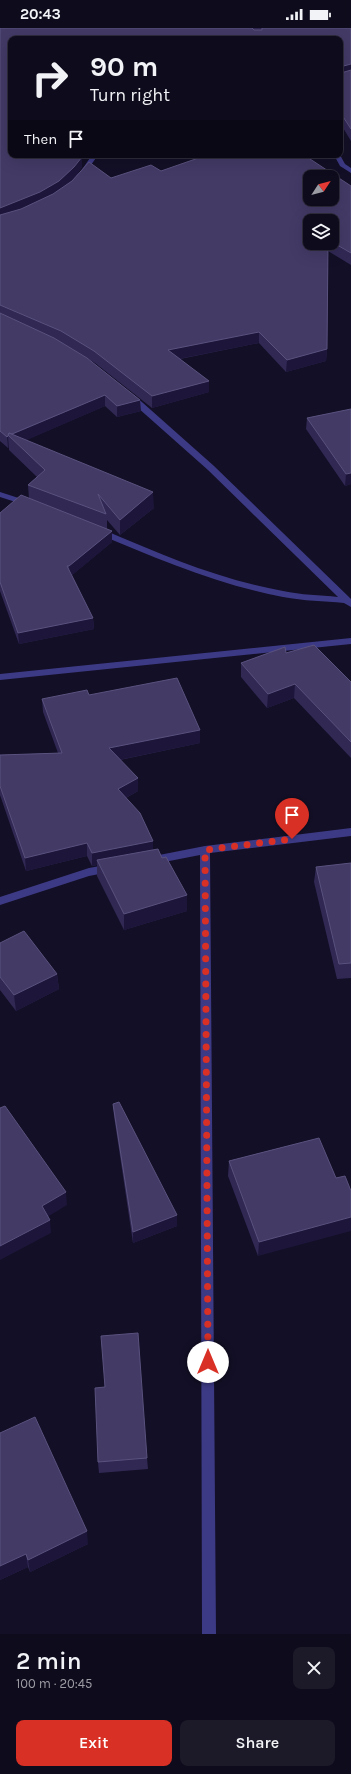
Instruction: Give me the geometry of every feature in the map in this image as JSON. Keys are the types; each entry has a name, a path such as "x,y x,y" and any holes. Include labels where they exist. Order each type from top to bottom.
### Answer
{"street":[{"path":"78,180 93,158"},
{"path":"338,158 342,165 351,171"},
{"path":"121,390 211,468 348,602"},
{"path":"0,494 36,507"},
{"path":"93,529 174,563 240,584 283,595 348,602"},
{"path":"0,677 351,641"},
{"path":"143,862 205,850 351,832"},
{"path":"205,850 209,1634"},
{"path":"0,901 89,872 120,866"}],"building":[{"path":"0,28 252,28 254,30 262,30 262,28 351,28 351,64 343,66 343,36 8,36 8,158 81,158 59,181 40,192 0,208"},
{"path":"351,70 351,129 343,117 343,72"},
{"path":"198,158 309,158 327,170 303,170 303,206 339,206 339,178 351,186 351,253 339,246 339,214 303,214 303,250 328,250 327,349 287,360 259,332 168,350 209,381 152,396 94,351 61,331 0,305 0,215 21,209 53,194 72,181 89,162 111,178 151,165 161,171"},
{"path":"0,313 54,338 87,358 140,400 117,406 105,395 12,434 9,433 7,437 0,431"},
{"path":"351,409 351,473 346,474 307,418"},
{"path":"9,433 153,492 120,520 98,494 106,514 28,485 45,470 8,435"},
{"path":"21,495 112,531 69,566 67,566 93,618 18,633 0,582 0,513"},
{"path":"314,645 351,682 351,742 295,684 268,694 241,663 285,647 286,653"},
{"path":"177,678 200,730 109,748 138,778 118,789 140,813 153,841 92,853 87,843 25,858 0,786 0,755 62,753 42,699 87,690 89,695"},
{"path":"158,849 162,858 166,857 187,895 124,914 97,860"},
{"path":"351,863 351,963 339,964 316,867"},
{"path":"24,931 57,974 14,995 0,977 0,943"},
{"path":"119,1102 177,1215 133,1232 113,1104"},
{"path":"5,1106 66,1192 42,1206 50,1220 0,1246 0,1108"},
{"path":"319,1138 336,1178 345,1176 351,1191 351,1217 259,1242 229,1161"},
{"path":"138,1333 147,1458 98,1462 95,1388 105,1387 101,1336"},
{"path":"35,1417 87,1531 28,1560 26,1554 0,1566 0,1433"}],"route":[{"path":"208,1362 205,850 292,839"}]}
